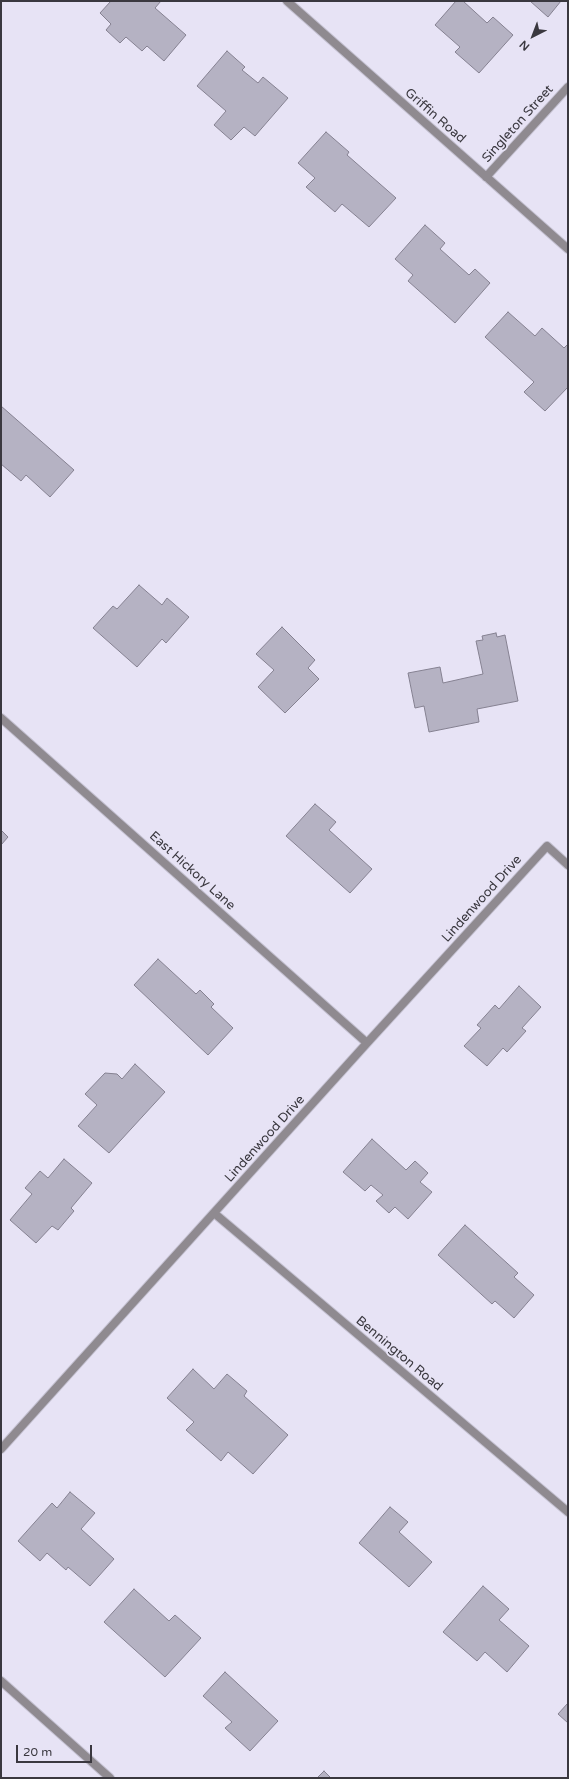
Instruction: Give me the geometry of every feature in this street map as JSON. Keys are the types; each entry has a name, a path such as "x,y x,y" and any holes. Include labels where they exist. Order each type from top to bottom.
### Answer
{"street":[{"name":"Griffin Road","path":"287,1 568,249"},
{"name":"Singleton Street","path":"486,177 568,87"},
{"name":"East Hickory Lane","path":"1,718 367,1043"},
{"name":"Lindenwood Drive","path":"1,1450 367,1043 547,846 568,865"},
{"name":"Bennington Road","path":"214,1213 568,1512"},
{"path":"1,1681 110,1778"}],"building":[{"path":"111,1 161,1 155,8 186,35 164,61 147,46 142,51 126,37 120,43 106,30 111,24 100,13"},
{"path":"456,1 463,1 487,23 493,17 513,35 479,73 455,52 460,47 435,25"},
{"path":"530,1 561,1 548,17"},
{"path":"227,51 245,67 242,70 258,83 263,77 288,98 255,136 244,127 231,140 214,125 226,111 197,86"},
{"path":"326,132 349,152 347,155 396,198 369,227 342,204 335,212 306,187 315,178 298,163"},
{"path":"425,225 445,243 440,249 469,275 475,269 490,283 455,323 408,281 413,275 395,259"},
{"path":"508,312 535,336 542,328 564,348 568,344 568,387 545,411 524,392 534,382 485,337"},
{"path":"1,406 74,470 50,497 26,475 21,481 1,464"},
{"path":"139,585 162,605 167,598 189,617 166,643 162,639 137,667 93,628 113,606 117,609"},
{"path":"282,627 315,660 308,668 319,679 285,713 258,687 274,670 256,654"},
{"path":"496,633 497,637 505,635 518,701 477,709 479,722 429,732 424,706 415,708 408,673 440,667 443,683 483,674 476,641 483,640 482,636"},
{"path":"315,804 336,822 329,830 372,869 350,893 286,836"},
{"path":"1,830 8,837 1,845"},
{"path":"158,959 196,994 200,990 214,1004 211,1007 233,1028 208,1055 134,985"},
{"path":"519,986 541,1007 522,1028 526,1031 507,1052 503,1048 487,1066 464,1046 481,1028 477,1025 495,1005 499,1009"},
{"path":"135,1064 165,1092 109,1153 78,1126 97,1105 85,1094 105,1073 117,1074 122,1079"},
{"path":"372,1139 406,1170 415,1161 428,1173 420,1182 432,1192 408,1219 395,1207 389,1213 376,1201 383,1195 371,1185 365,1191 343,1172"},
{"path":"64,1159 92,1183 71,1208 74,1211 58,1230 52,1226 36,1243 10,1220 32,1194 25,1188 40,1171 48,1178"},
{"path":"465,1225 518,1273 514,1277 534,1295 514,1318 495,1301 492,1304 438,1255"},
{"path":"193,1369 214,1389 227,1374 247,1391 244,1396 288,1435 253,1474 228,1452 221,1461 186,1430 194,1422 167,1398"},
{"path":"70,1492 95,1513 81,1529 114,1559 90,1586 68,1567 66,1570 47,1553 40,1561 18,1541 52,1503 57,1508"},
{"path":"390,1507 408,1522 399,1532 432,1562 409,1587 359,1543"},
{"path":"483,1586 509,1609 499,1620 529,1646 507,1672 485,1652 477,1661 443,1632"},
{"path":"134,1589 169,1621 175,1615 201,1638 165,1677 104,1622"},
{"path":"225,1672 278,1721 250,1751 225,1728 232,1722 203,1696"},
{"path":"568,1703 568,1723 558,1714"},
{"path":"324,1771 331,1778 317,1778"}]}
